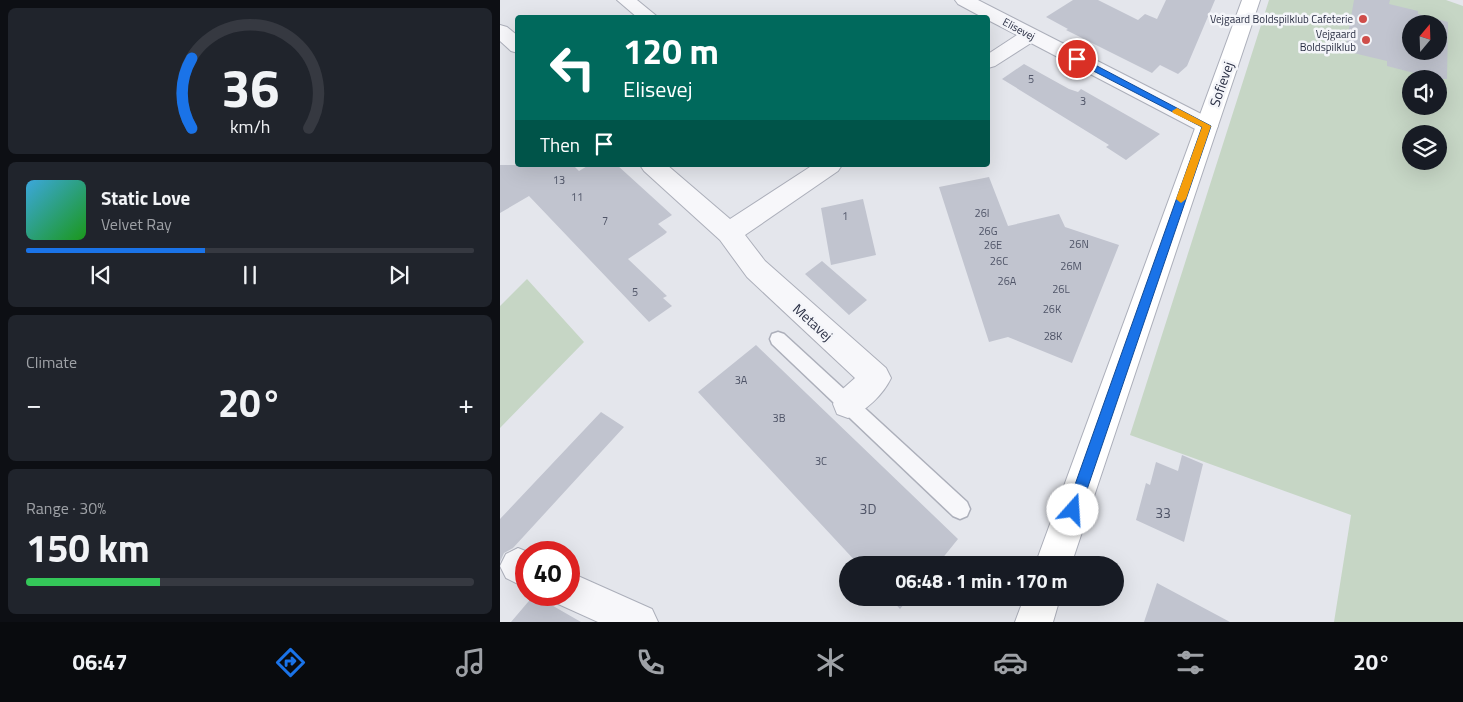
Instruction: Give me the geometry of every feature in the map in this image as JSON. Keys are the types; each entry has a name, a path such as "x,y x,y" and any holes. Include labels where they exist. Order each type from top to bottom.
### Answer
{"street":[{"path":"626,0 646,15"},
{"name":"Elisevej","path":"964,0 1206,126"},
{"name":"Sofievej","path":"1057,556 1251,0"},
{"path":"500,31 515,44"},
{"path":"990,61 1030,35"},
{"name":"Metavej","path":"654,167 729,233 756,270 876,378 848,404"},
{"path":"729,233 827,167"},
{"path":"580,595 639,622"},
{"path":"1034,622 1039,606"}],"lane":[{"path":"778,339 960,509"}],"green space":[{"path":"1269,0 1446,0 1463,6 1463,622 1334,622 1351,515 1130,435"},
{"path":"527,279 584,342 500,428 500,306"}],"building":[{"path":"1073,0 1098,0 1138,20 1145,14 1157,19 1166,0 1215,0 1187,66 1178,74 1160,65 1152,73 1066,30 1068,29 1046,17"},
{"name":"Vejgaard Boldspilklub","path":"1354,0 1390,0 1389,4 1418,11 1418,14 1422,15 1402,15 1402,60 1447,60 1447,79 1447,70 1402,70 1387,66 1387,61 1345,51"},
{"path":"1024,64 1069,89 1078,92 1081,89 1160,134 1126,160 1106,147 1109,145 1002,79"},
{"path":"500,165 515,165 515,167 575,167 579,171 586,167 619,167 672,215 658,224 667,232 665,234 628,259 667,296 663,298 672,306 649,322 529,196 500,213"},
{"path":"989,177 1008,226 1059,214 1065,227 1119,245 1072,363 1008,337 989,342 939,187"},
{"path":"863,199 876,255 831,265 821,208"},
{"path":"822,261 867,300 849,315 805,274"},
{"path":"756,345 958,539 944,556 851,556 698,392"},
{"path":"601,412 624,427 519,541 515,541 515,546 504,553 500,562 500,519"},
{"path":"1182,455 1203,464 1184,542 1136,520 1146,483 1150,485 1156,462 1178,471"},
{"path":"1157,583 1230,622 1144,622"},
{"path":"525,606 553,606 581,622 511,622"}],"slow traffic":[{"path":"1177,111 1206,126 1181,199"}],"place":[{"name":"Vejgaard Boldspilklub Cafeterie","path":"1363,19"},
{"name":"Vejgaard Boldspilklub","path":"1366,40"}],"route":[{"path":"1073,510 1206,126 1077,59"}]}
